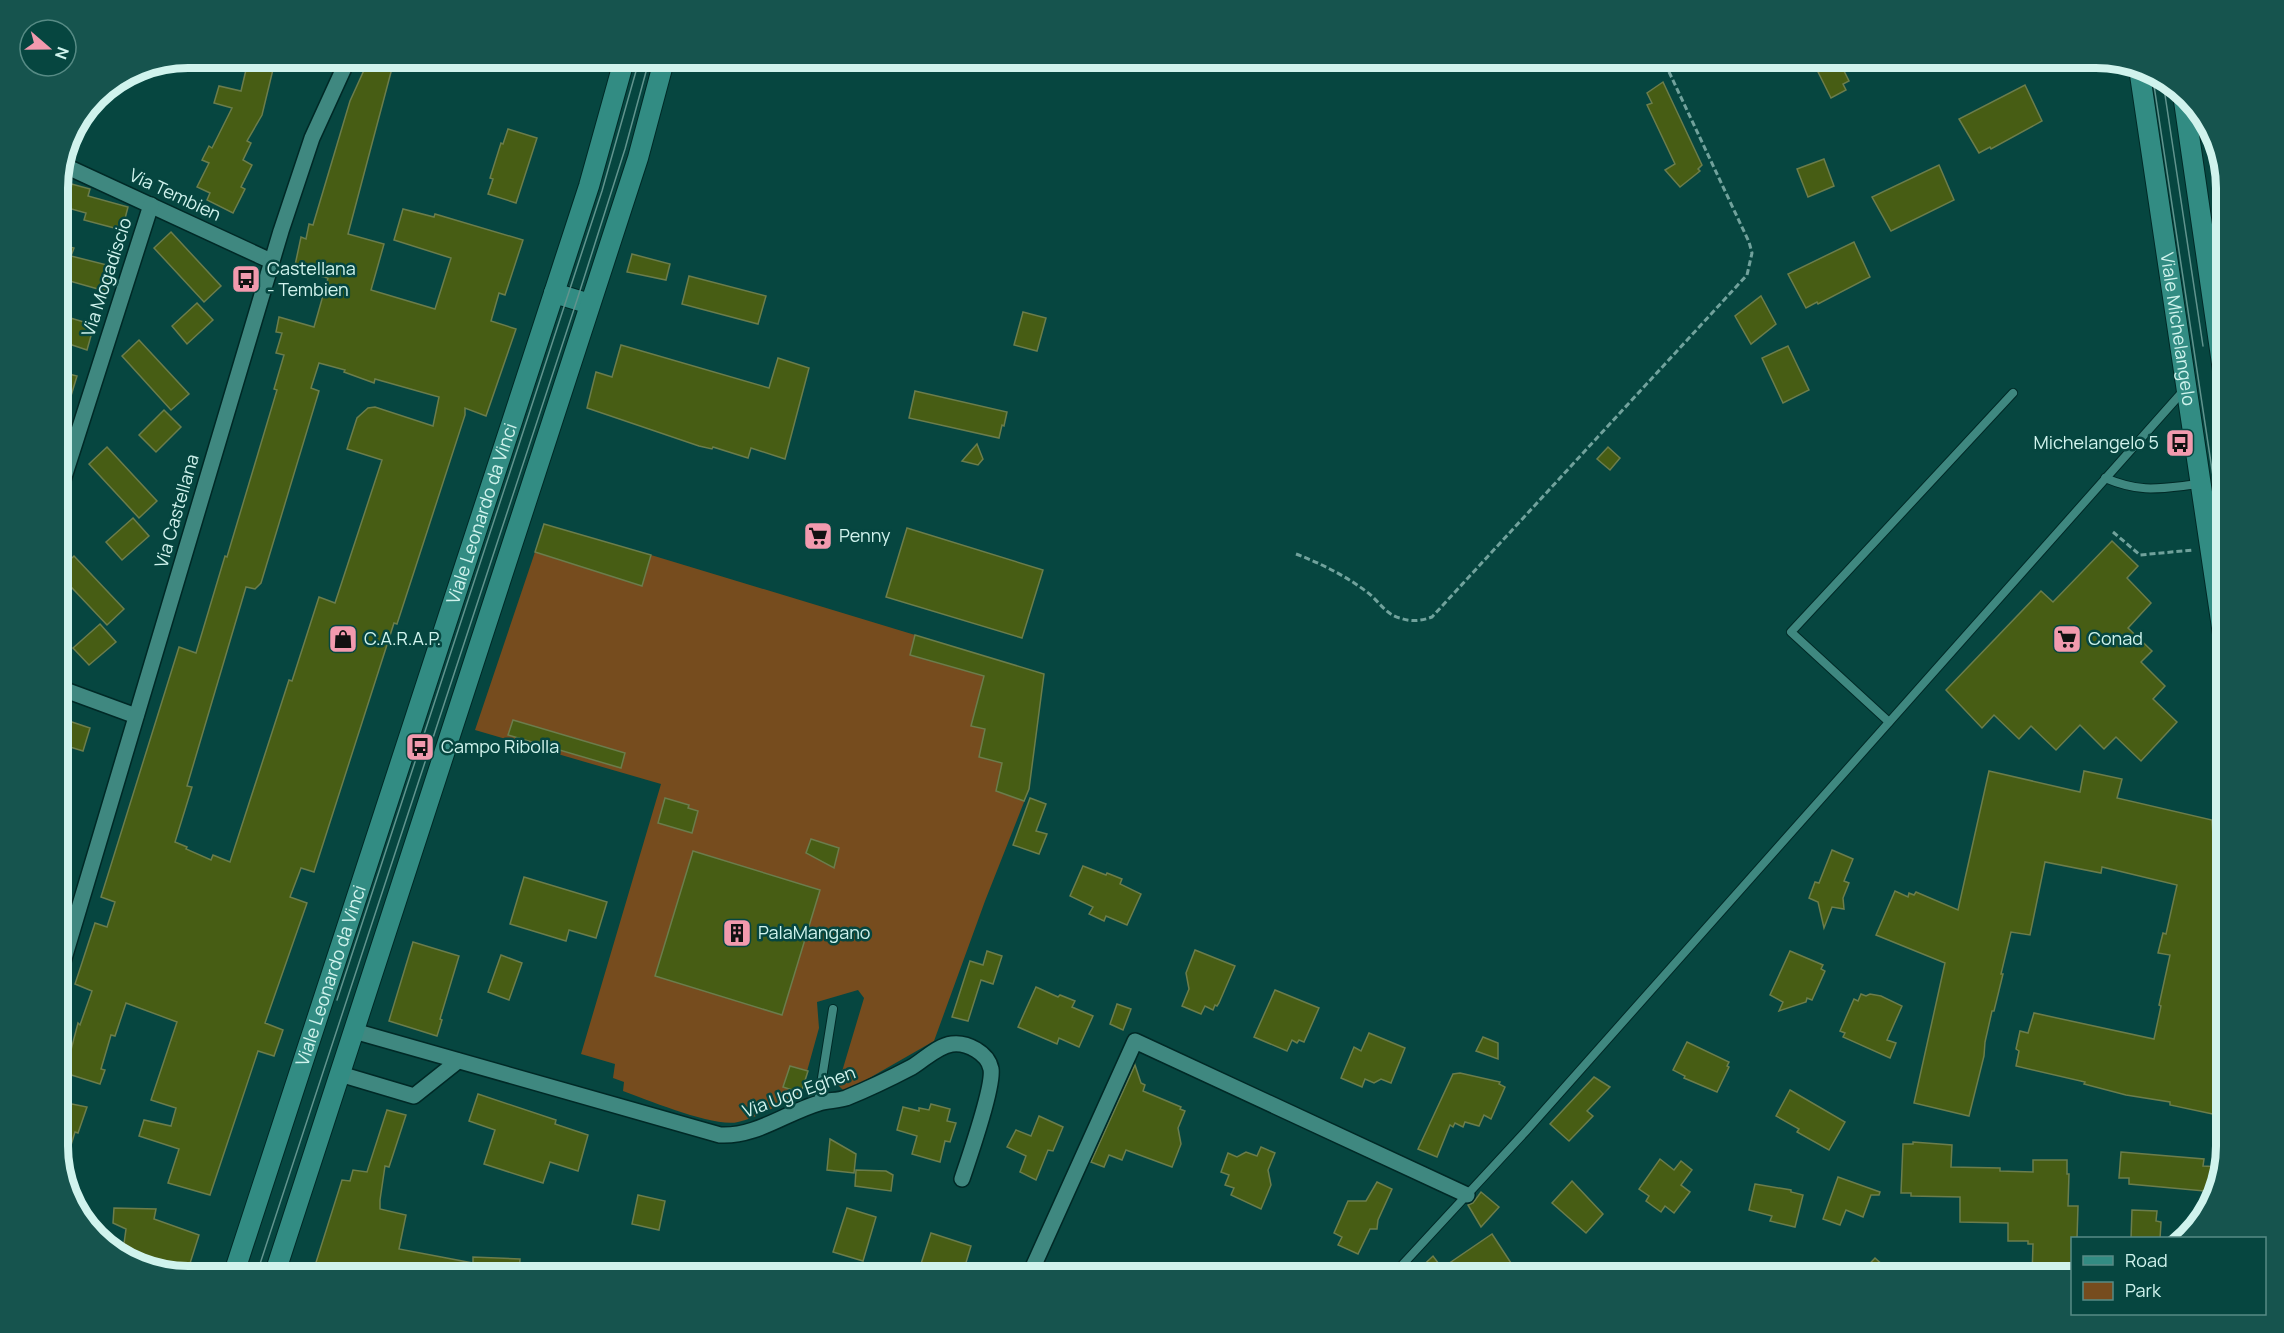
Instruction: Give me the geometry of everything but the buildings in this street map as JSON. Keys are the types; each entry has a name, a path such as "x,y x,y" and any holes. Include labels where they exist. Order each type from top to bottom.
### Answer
{"street":[{"name":"Via Castellana","path":"68,945 271,261 312,138 344,68"},
{"name":"Viale Leonardo da Vinci","path":"236,1266 589,186 622,68"},
{"name":"Viale Leonardo da Vinci","path":"277,1266 638,158 662,68"},
{"name":"Viale Michelangelo","path":"2140,76 2216,591"},
{"path":"2185,106 2216,311"},
{"name":"Via Tembien","path":"70,168 271,261"},
{"name":"Via Mogadiscio","path":"68,465 151,205"},
{"path":"554,293 590,304"},
{"path":"68,691 136,716"},
{"name":"Via Ugo Eghen","path":"354,1031 720,1135 733,1136 747,1133 818,1103 844,1098 913,1066 951,1044 971,1047 987,1058 991,1071 989,1088 962,1179"},
{"path":"1034,1266 1135,1041 1467,1195"},
{"path":"340,1074 414,1096 458,1061"}],"lane":[{"path":"1401,1266 2186,388"},
{"path":"1889,722 1791,632 2013,393"},
{"path":"2105,478 2127,487 2145,490 2200,484"},
{"path":"818,1103 833,1009"}],"path":[{"path":"1296,554 1316,562 1368,592 1397,618 1421,621 1432,616 1747,275 1752,253 1749,242 1667,68"},
{"path":"2113,532 2140,555 2210,549"}],"green space":[{"path":"535,552 642,585 651,555 1044,674 1027,786 1030,787 934,1041 845,1092 838,1085 864,998 858,990 817,1002 819,1028 801,1093 754,1117 727,1123 681,1112 623,1091 624,1082 613,1078 615,1064 581,1054 661,784 475,730"}],"tram line":[{"path":"337,1000 602,191 637,68"},
{"path":"259,1266 577,300 625,149 647,68"},
{"path":"2154,82 2216,498"},
{"path":"2164,89 2203,346"}],"place":[{"name":"Castellana - Tembien","path":"246,279"},
{"name":"Michelangelo 5","path":"2180,443"},
{"name":"Penny","path":"818,536"},
{"name":"C.A.R.A.P.","path":"343,639"},
{"name":"Conad","path":"2067,639"},
{"name":"Campo Ribolla","path":"420,747"},
{"name":"PalaMangano","path":"737,933"}]}
